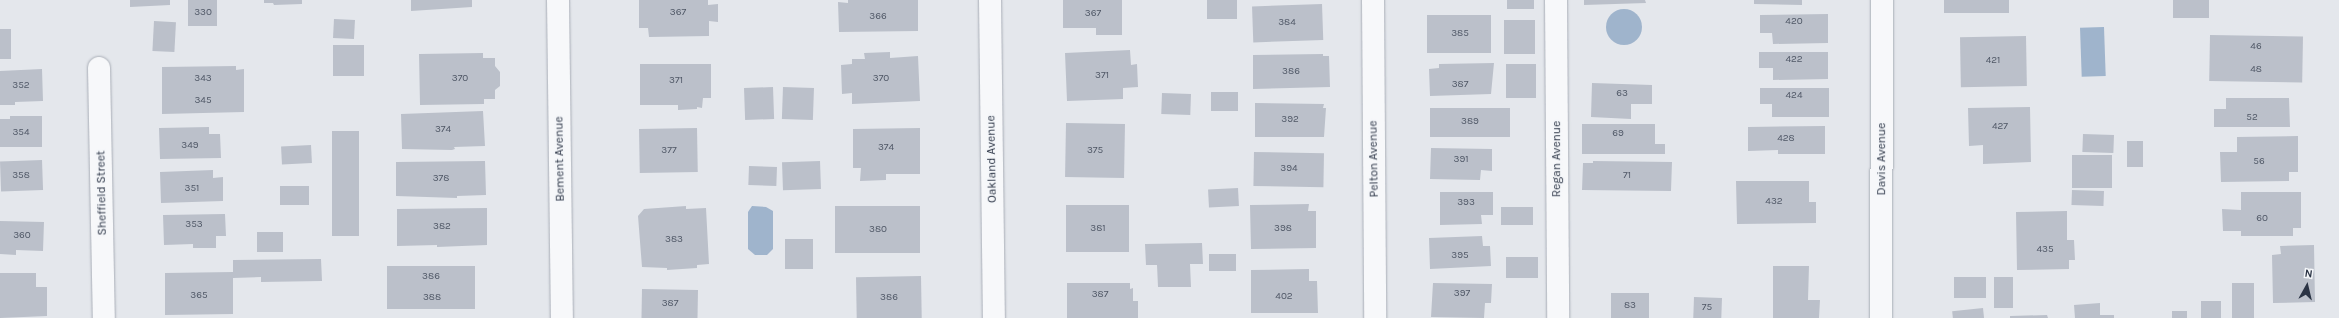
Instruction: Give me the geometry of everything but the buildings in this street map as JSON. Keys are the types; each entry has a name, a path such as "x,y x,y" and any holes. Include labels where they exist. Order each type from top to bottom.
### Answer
{"street":[{"name":"Bement Avenue","path":"558,0 562,318"},
{"name":"Oakland Avenue","path":"990,0 994,318"},
{"name":"Pelton Avenue","path":"1372,0 1375,318"},
{"name":"Regan Avenue","path":"1556,0 1558,318"},
{"name":"Davis Avenue","path":"1881,318 1882,0"},
{"name":"Sheffield Street","path":"99,68 104,318"}],"water":[{"path":"1624,9 1634,12 1639,17 1642,27 1639,37 1634,42 1624,45 1614,42 1609,37 1606,27 1609,17 1614,12"},
{"path":"2104,27 2106,76 2082,77 2080,28"},
{"path":"752,206 766,207 773,211 773,249 767,255 755,255 748,249 748,212"}]}
